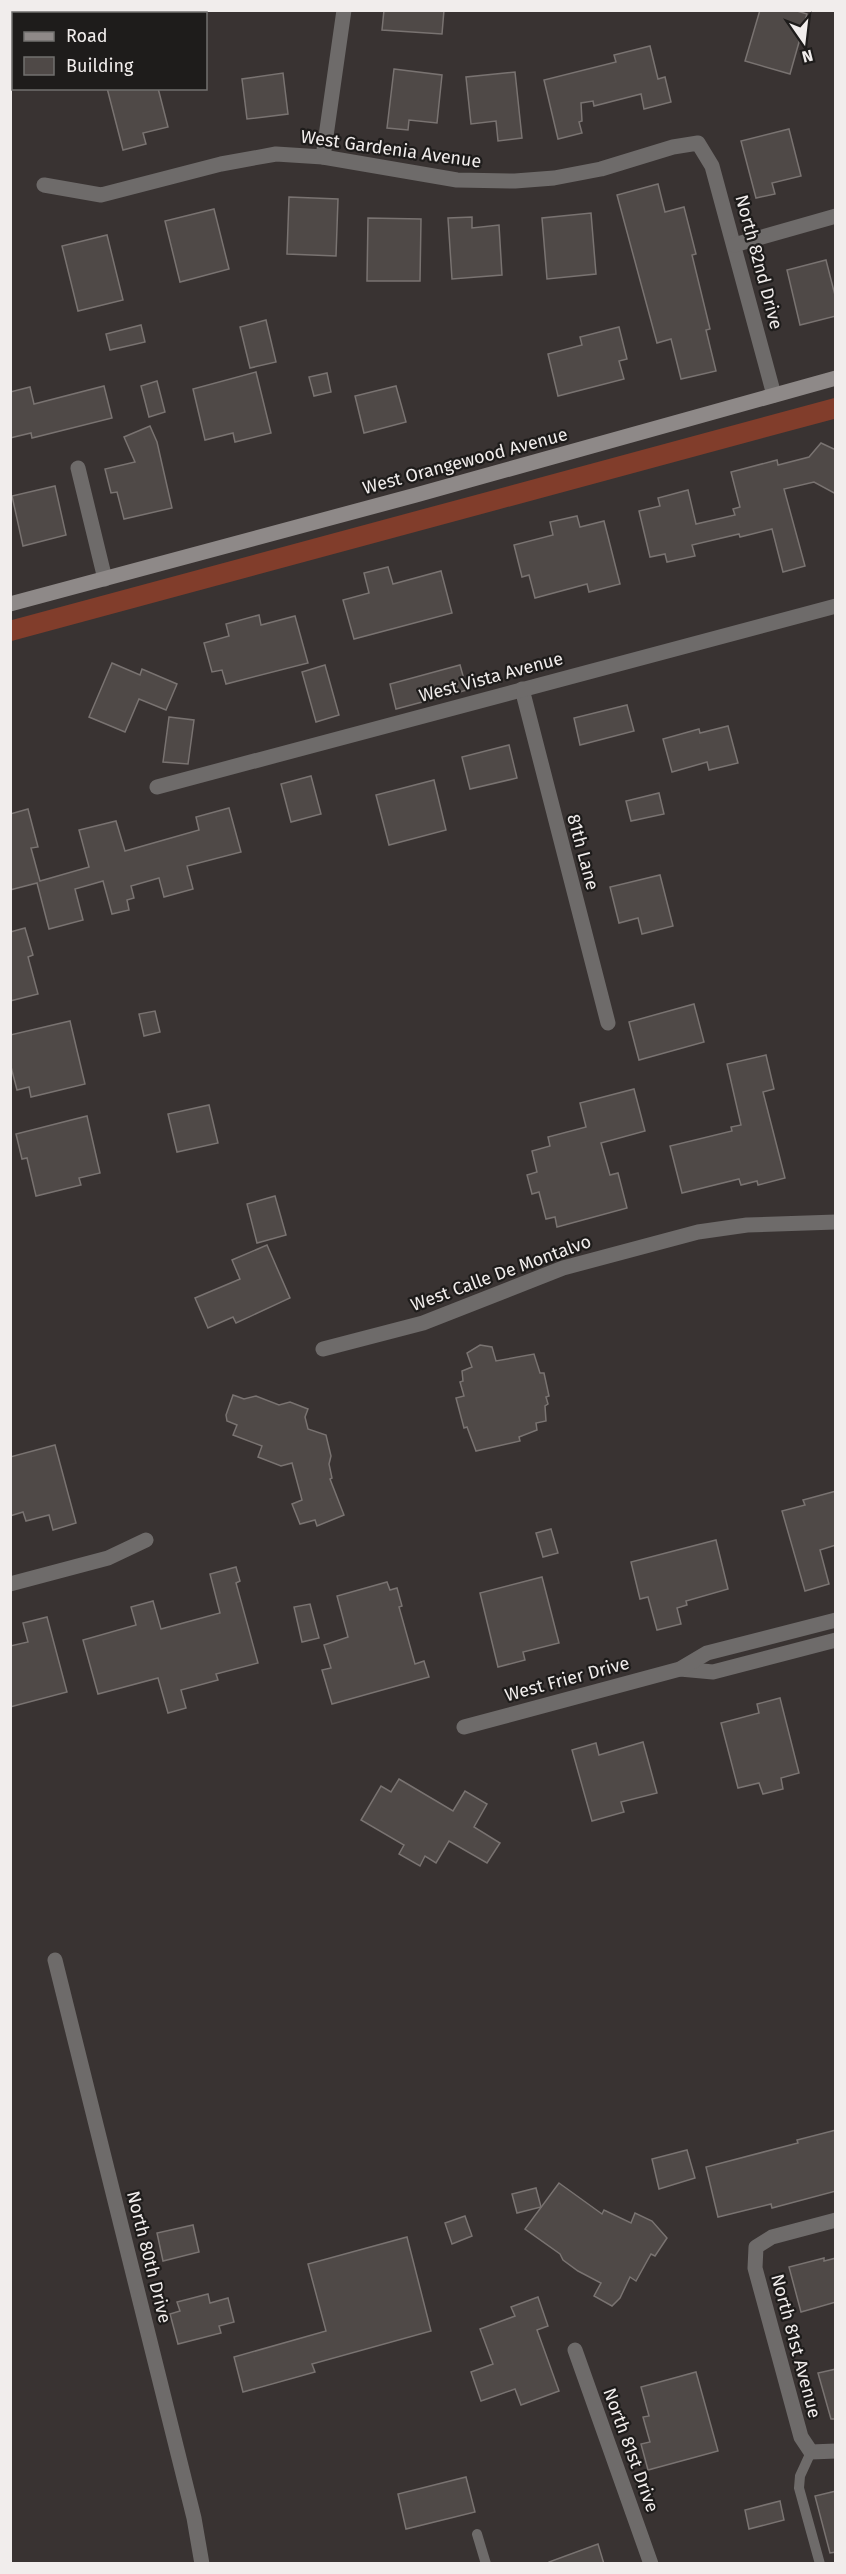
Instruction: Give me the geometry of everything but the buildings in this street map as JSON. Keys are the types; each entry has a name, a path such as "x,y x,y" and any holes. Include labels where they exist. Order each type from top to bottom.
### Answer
{"street":[{"path":"323,157 344,10"},
{"name":"West Gardenia Avenue","path":"44,185 101,195 251,158 276,154 323,157 457,180 515,181 554,178 601,169 673,147 698,143"},
{"name":"North 82nd Drive","path":"698,143 712,166 774,395"},
{"path":"734,245 836,216"},
{"name":"West Orangewood Avenue","path":"10,604 836,378"},
{"path":"78,468 105,579"},
{"name":"West Vista Avenue","path":"157,787 836,606"},
{"name":"81th Lane","path":"522,689 608,1023"},
{"name":"West Calle De Montalvo","path":"323,1349 423,1323 563,1268 698,1232 747,1225 836,1222"},
{"path":"10,1584 108,1558 146,1540"},
{"name":"West Frier Drive","path":"464,1727 680,1670 707,1653 836,1620"},
{"name":"West Frier Drive","path":"680,1670 713,1672 836,1640"},
{"name":"North 80th Drive","path":"55,1960 194,2518 202,2564"},
{"name":"North 81st Avenue","path":"811,2452 801,2437 755,2268 756,2247 772,2237 836,2220"},
{"name":"North 81st Drive","path":"575,2350 651,2564"},
{"path":"811,2452 836,2451"}],"lane":[{"path":"811,2452 800,2476 799,2488 820,2564"},
{"path":"477,2534 486,2564"}],"waterway":[{"path":"10,631 836,408"}]}
